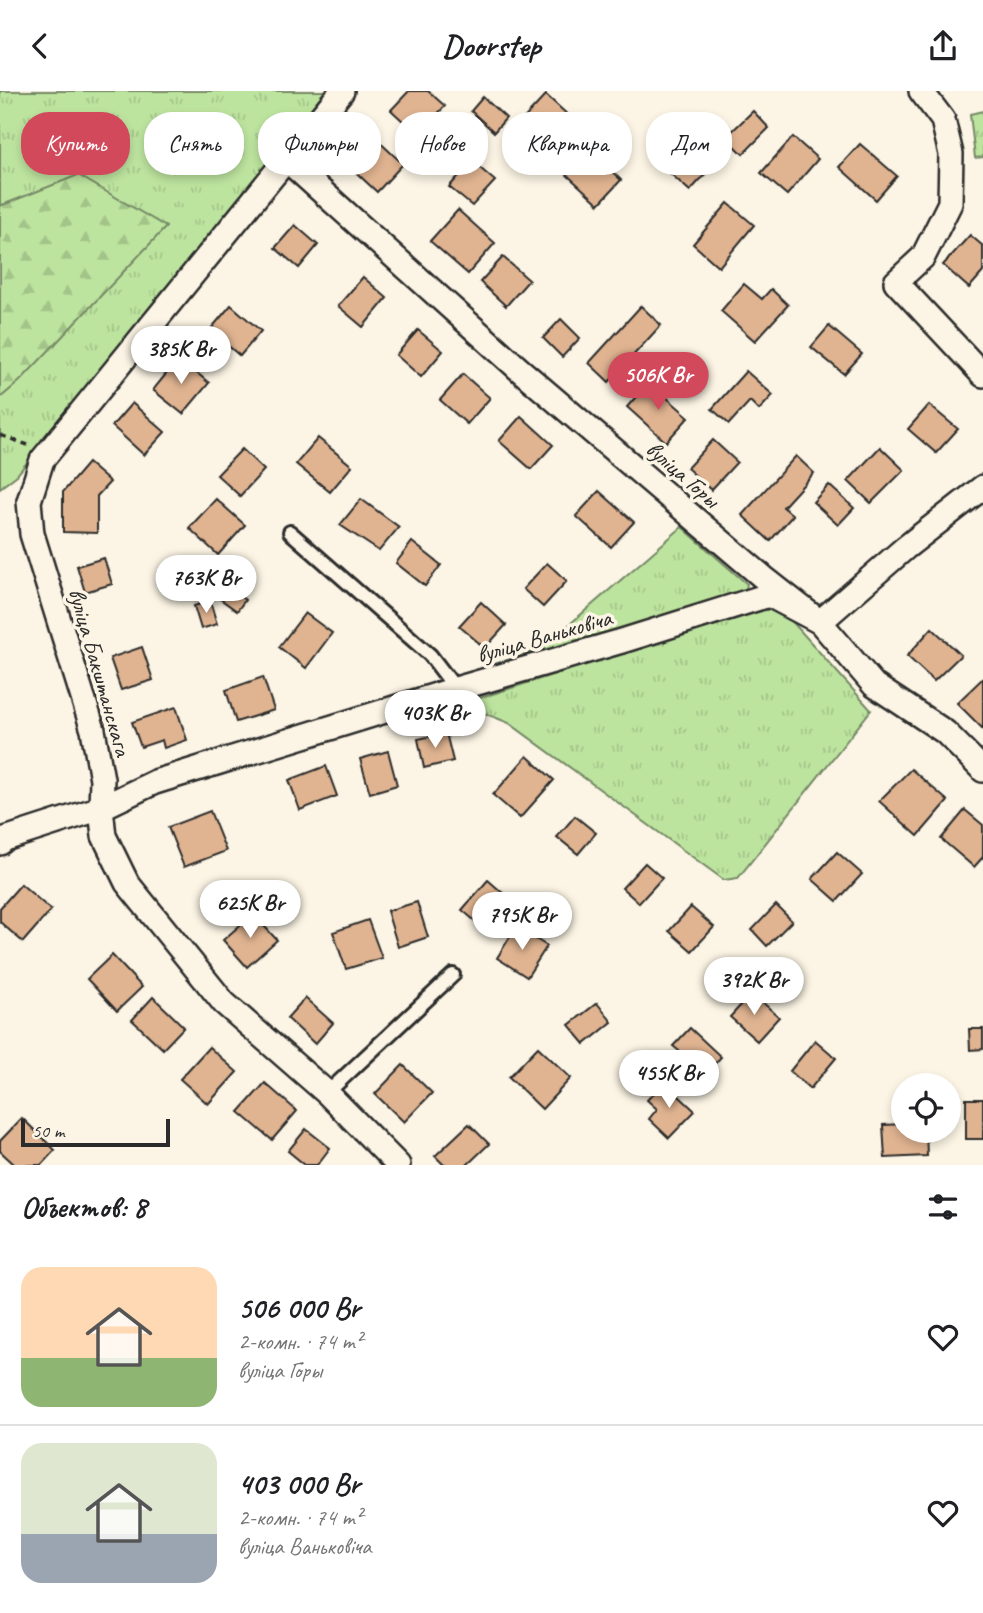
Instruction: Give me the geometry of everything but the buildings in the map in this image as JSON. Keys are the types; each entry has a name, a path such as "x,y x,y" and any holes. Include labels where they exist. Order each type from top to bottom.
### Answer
{"street":[{"path":"325,112 342,91"},
{"path":"921,91 943,120 951,155 950,203 923,257 897,282 983,375"},
{"name":"вуліца Бакштанскага","path":"275,175 41,460 29,501 32,534 93,730 102,779 104,836 127,883 224,1003 327,1093 398,1165"},
{"name":"вуліца Горы","path":"304,175 520,370 764,578 820,622 874,685 945,732 983,769"},
{"path":"820,622 905,548 983,487"},
{"name":"вуліца Ваньковіча","path":"0,843 5,839 101,808 155,782 769,595 820,622"}],"lane":[{"path":"290,533 430,655 456,689"},
{"path":"327,1093 453,975"}],"green space":[{"path":"0,91 325,91 308,112 258,112 258,175 17,475 0,488"},
{"path":"983,111 983,157 975,158 970,114"},
{"path":"78,175 166,227 20,381 0,398 0,206"},
{"path":"682,527 747,584 745,593 471,679 464,674 541,649"},
{"path":"781,609 871,710 738,878 724,880 509,723 461,704 753,611"}]}
